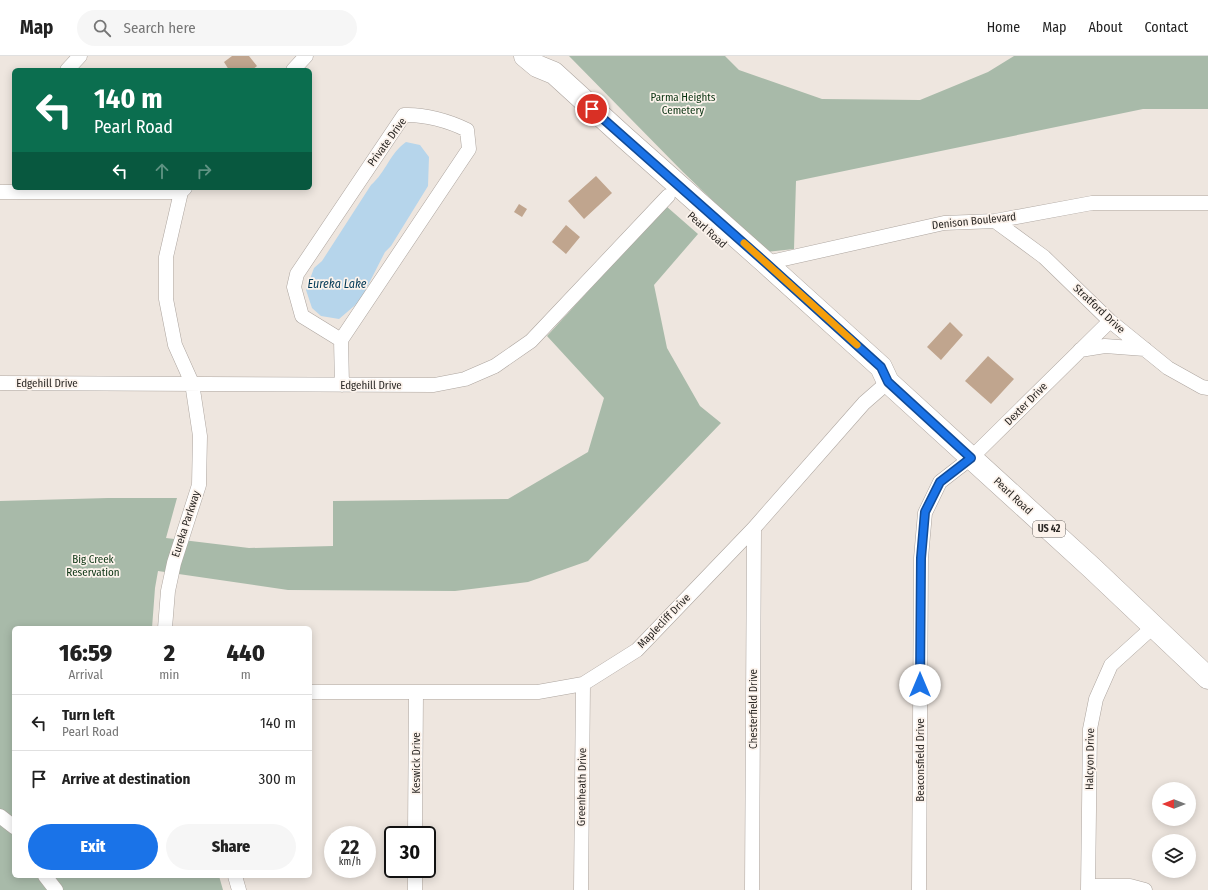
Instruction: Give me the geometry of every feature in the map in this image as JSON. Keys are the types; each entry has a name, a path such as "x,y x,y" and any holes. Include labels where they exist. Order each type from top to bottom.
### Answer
{"main road":[{"name":"Pearl Road","path":"536,60 544,83 870,378 888,382"},
{"name":"Pearl Road","path":"536,60 554,73 881,367 888,382 1092,568 1208,678"}],"street":[{"path":"70,68 80,56"},
{"path":"295,68 306,56"},
{"name":"Private Drive","path":"412,114 431,118 467,130 469,149 341,340 302,316 294,287 297,274 404,115 412,114"},
{"path":"0,192 63,190 183,190"},
{"name":"Eureka Parkway","path":"165,626 168,591 174,563 199,485 200,436 192,383 175,345 166,299 166,257 183,190"},
{"name":"Edgehill Drive","path":"0,383 434,385 465,379 495,366 530,341 668,196"},
{"name":"Denison Boulevard","path":"766,263 944,223 995,221 1092,203 1208,203"},
{"name":"Stratford Drive","path":"995,221 1044,256 1110,321 1168,368 1202,387 1208,388"},
{"name":"Dexter Drive","path":"971,458 1110,321"},
{"path":"341,340 342,385"},
{"path":"1080,350 1105,346 1145,349"},
{"name":"Maplecliff Drive","path":"312,692 538,692 583,684 636,650 754,528 864,403 888,382"},
{"name":"Beaconsfield Drive","path":"919,890 921,558 925,512 940,482 971,458"},
{"name":"Chesterfield Drive","path":"752,890 754,528"},
{"name":"Halcyon Drive","path":"1088,888 1090,729 1096,699 1111,665 1153,627"},
{"name":"Greenheath Drive","path":"581,890 583,684"},
{"name":"Keswick Drive","path":"415,826 416,692"},
{"path":"0,816 12,825"},
{"path":"47,878 56,890"},
{"path":"236,878 239,890"},
{"path":"415,878 415,890"},
{"path":"1088,888 1130,886 1145,890"}],"green space":[{"name":"Parma Heights Cemetery","path":"569,56 725,56 739,70 822,99 920,100 988,72 1014,56 1208,56 1208,109 1143,109 796,181 794,249 766,252 683,172"},
{"name":"Big Creek Reservation","path":"666,206 698,234 654,285 667,348 700,406 721,423 588,561 528,582 455,591 288,590 158,571 152,626 12,626 12,878 220,878 223,890 0,890 0,501 177,498 166,538 249,548 333,546 333,501 508,499 588,452 604,398 547,336"}],"water":[{"name":"Eureka Lake","path":"406,142 420,145 429,157 428,186 391,246 385,252 360,301 339,319 321,316 312,308 306,290 314,268 322,261 371,185 381,174 396,152"}],"building":[{"path":"232,56 249,56 257,66 254,68 228,68 224,62"},
{"path":"596,176 612,193 584,219 568,201"},
{"path":"519,204 527,209 522,217 514,212"},
{"path":"566,225 580,237 566,254 552,242"},
{"path":"950,322 963,335 941,360 927,347"},
{"path":"988,356 1014,379 991,404 965,381"}],"slow traffic":[{"path":"744,243 857,345"}],"route":[{"path":"592,109 667,174 881,367 888,382 971,458 940,482 925,512 921,558 920,685"}]}
